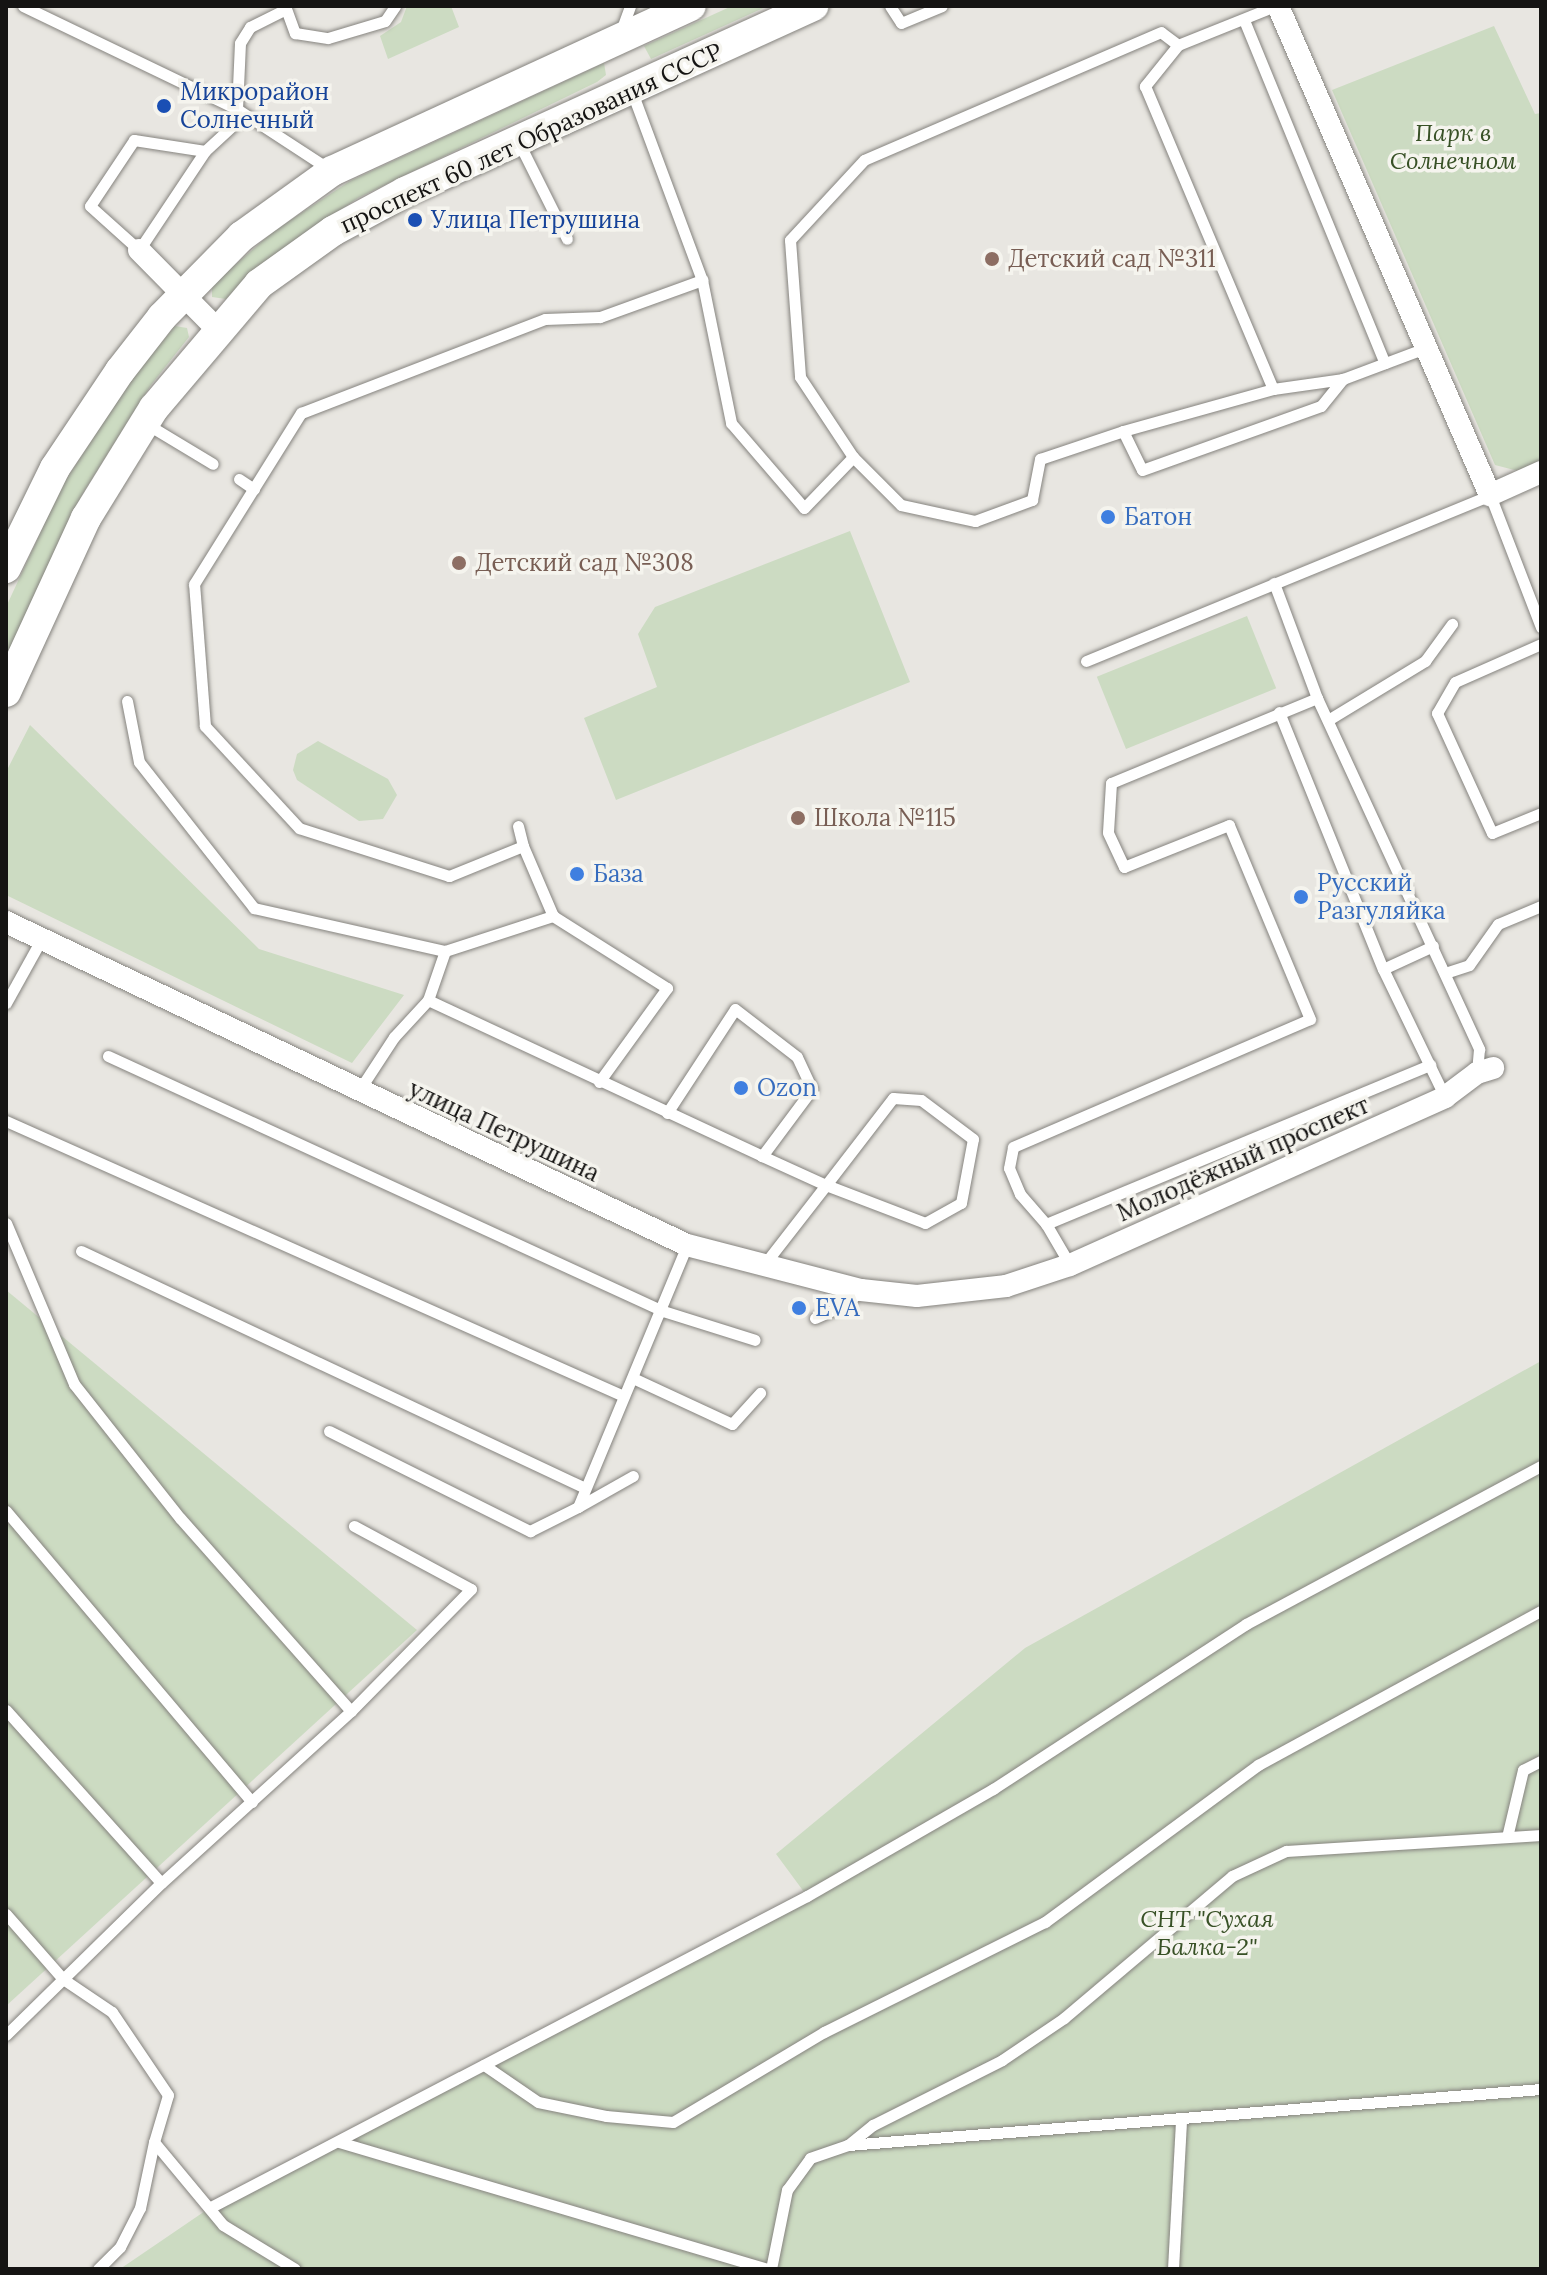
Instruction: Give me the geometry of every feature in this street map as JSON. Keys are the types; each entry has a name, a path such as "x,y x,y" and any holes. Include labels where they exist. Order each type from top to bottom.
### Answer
{"main road":[{"path":"6,568 55,468 120,371 186,292 242,236 332,171 691,6"},
{"name":"проспект 60 лет Образования СССР","path":"6,692 86,518 145,423 217,329 259,284 333,231 517,139 814,6"},
{"path":"618,39 631,88"}],"street":[{"path":"1276,6 1423,349 1490,495 1541,472"},
{"path":"139,250 186,292 217,329"},
{"name":"улица Петрушина","path":"6,922 358,1092 687,1245 861,1290 954,1296 1006,1286"},
{"name":"Молодёжный проспект","path":"1006,1286 1070,1265 1445,1097 1485,1070"}],"lane":[{"path":"23,6 240,112 332,171"},
{"path":"205,151 134,140 90,206 139,250 205,151 240,112 240,43 250,27 286,8 295,33 328,38 385,21 395,6"},
{"path":"618,39 630,6"},
{"path":"890,6 901,23 942,6"},
{"path":"1273,389 1145,86 1178,45 1276,6"},
{"path":"1244,20 1385,363"},
{"path":"1178,45 1161,32 864,160 790,240 800,377 853,457 901,505 975,521 1032,500 1040,459 1123,431 1273,389 1343,379 1423,349"},
{"path":"631,88 702,280 731,423 804,508 853,457"},
{"path":"517,139 567,239"},
{"path":"523,846 449,876 299,828 205,726 194,584 301,413 545,319 600,317 702,280"},
{"path":"1123,431 1142,470 1321,406 1343,379"},
{"path":"145,423 213,464"},
{"path":"239,479 254,489"},
{"path":"1086,661 1490,495 1541,627"},
{"path":"1274,583 1317,698 1433,946 1479,1049 1485,1070"},
{"path":"1328,720 1425,661 1452,624"},
{"path":"1541,644 1455,682 1437,713 1492,833 1541,813"},
{"path":"1070,1265 1046,1224 1020,1194 1009,1168 1013,1147 1310,1019 1229,825 1124,867 1108,832 1111,783 1317,698"},
{"path":"127,701 139,762 254,908 445,951 553,916"},
{"path":"1279,712 1383,969 1445,1097"},
{"path":"518,826 523,846 553,916 667,988 599,1082"},
{"path":"1445,973 1469,965 1498,924 1541,906"},
{"path":"6,1003 42,938"},
{"path":"1383,969 1433,946"},
{"path":"358,1092 394,1037 428,1000 445,951"},
{"path":"428,1000 826,1185 925,1223 961,1203 973,1139 921,1100 893,1098 826,1185 763,1266"},
{"path":"667,1113 735,1009 797,1057 812,1089 762,1156"},
{"path":"108,1056 663,1311 755,1340"},
{"path":"1046,1224 1430,1065"},
{"path":"6,1121 621,1395"},
{"path":"6,1223 74,1384 180,1518 351,1711"},
{"path":"578,1507 621,1395 635,1379 687,1245"},
{"path":"81,1251 585,1488"},
{"path":"815,1318 847,1304 861,1290"},
{"path":"635,1379 732,1424 760,1393"},
{"path":"329,1431 530,1531 633,1476"},
{"path":"211,2207 807,1896 993,1789 1246,1624 1541,1466"},
{"path":"6,1511 252,1802"},
{"path":"6,2035 161,1883 351,1711 471,1589 354,1526"},
{"path":"484,2065 538,2102 606,2116 673,2122 824,2032 1045,1922 1258,1765 1541,1611"},
{"path":"6,1710 161,1883"},
{"path":"1507,1837 1523,1770 1541,1761"},
{"path":"848,2145 873,2125 1002,2060 1064,2018 1232,1876 1286,1851 1541,1835"},
{"path":"6,1914 63,1979 112,2012 168,2095 140,2208 120,2247 98,2269"},
{"path":"339,2142 769,2269 787,2190 810,2158 848,2145 1541,2089"},
{"path":"1173,2269 1181,2119"},
{"path":"154,2142 223,2225 295,2269"}],"green space":[{"path":"407,6 451,6 459,27 388,59 380,36 401,22"},
{"path":"732,6 768,6 651,59 644,46"},
{"name":"Парк в Солнечном","path":"1494,26 1535,114 1541,113 1541,463 1522,472 1495,465 1332,90"},
{"path":"604,63 606,75 597,82 358,198 287,247 226,299 212,297 212,285 274,231 350,181"},
{"path":"175,326 187,328 189,337 151,385 83,493 6,658 6,607 63,484 134,376"},
{"path":"850,531 910,682 616,800 584,718 657,687 638,634 655,607"},
{"path":"1247,616 1276,688 1126,749 1097,677"},
{"path":"30,725 259,949 404,995 352,1063 6,895 6,772"},
{"path":"318,741 388,779 397,795 383,819 359,821 297,780 293,770 297,754"},
{"path":"6,1290 417,1630 6,2006"},
{"name":"СНТ \"Сухая Балка-2\"","path":"1541,1361 1541,2269 120,2269 211,2207 807,1896 776,1854 1025,1648"}],"place":[{"name":"Микрорайон Солнечный","path":"164,106"},
{"name":"Улица Петрушина","path":"415,220"},
{"name":"Детский сад №311","path":"992,259"},
{"name":"Батон","path":"1108,517"},
{"name":"Детский сад №308","path":"459,563"},
{"name":"Школа №115","path":"798,818"},
{"name":"База","path":"577,874"},
{"name":"Русский Разгуляйка","path":"1301,897"},
{"name":"Ozon","path":"741,1088"},
{"name":"EVA","path":"799,1308"}]}
